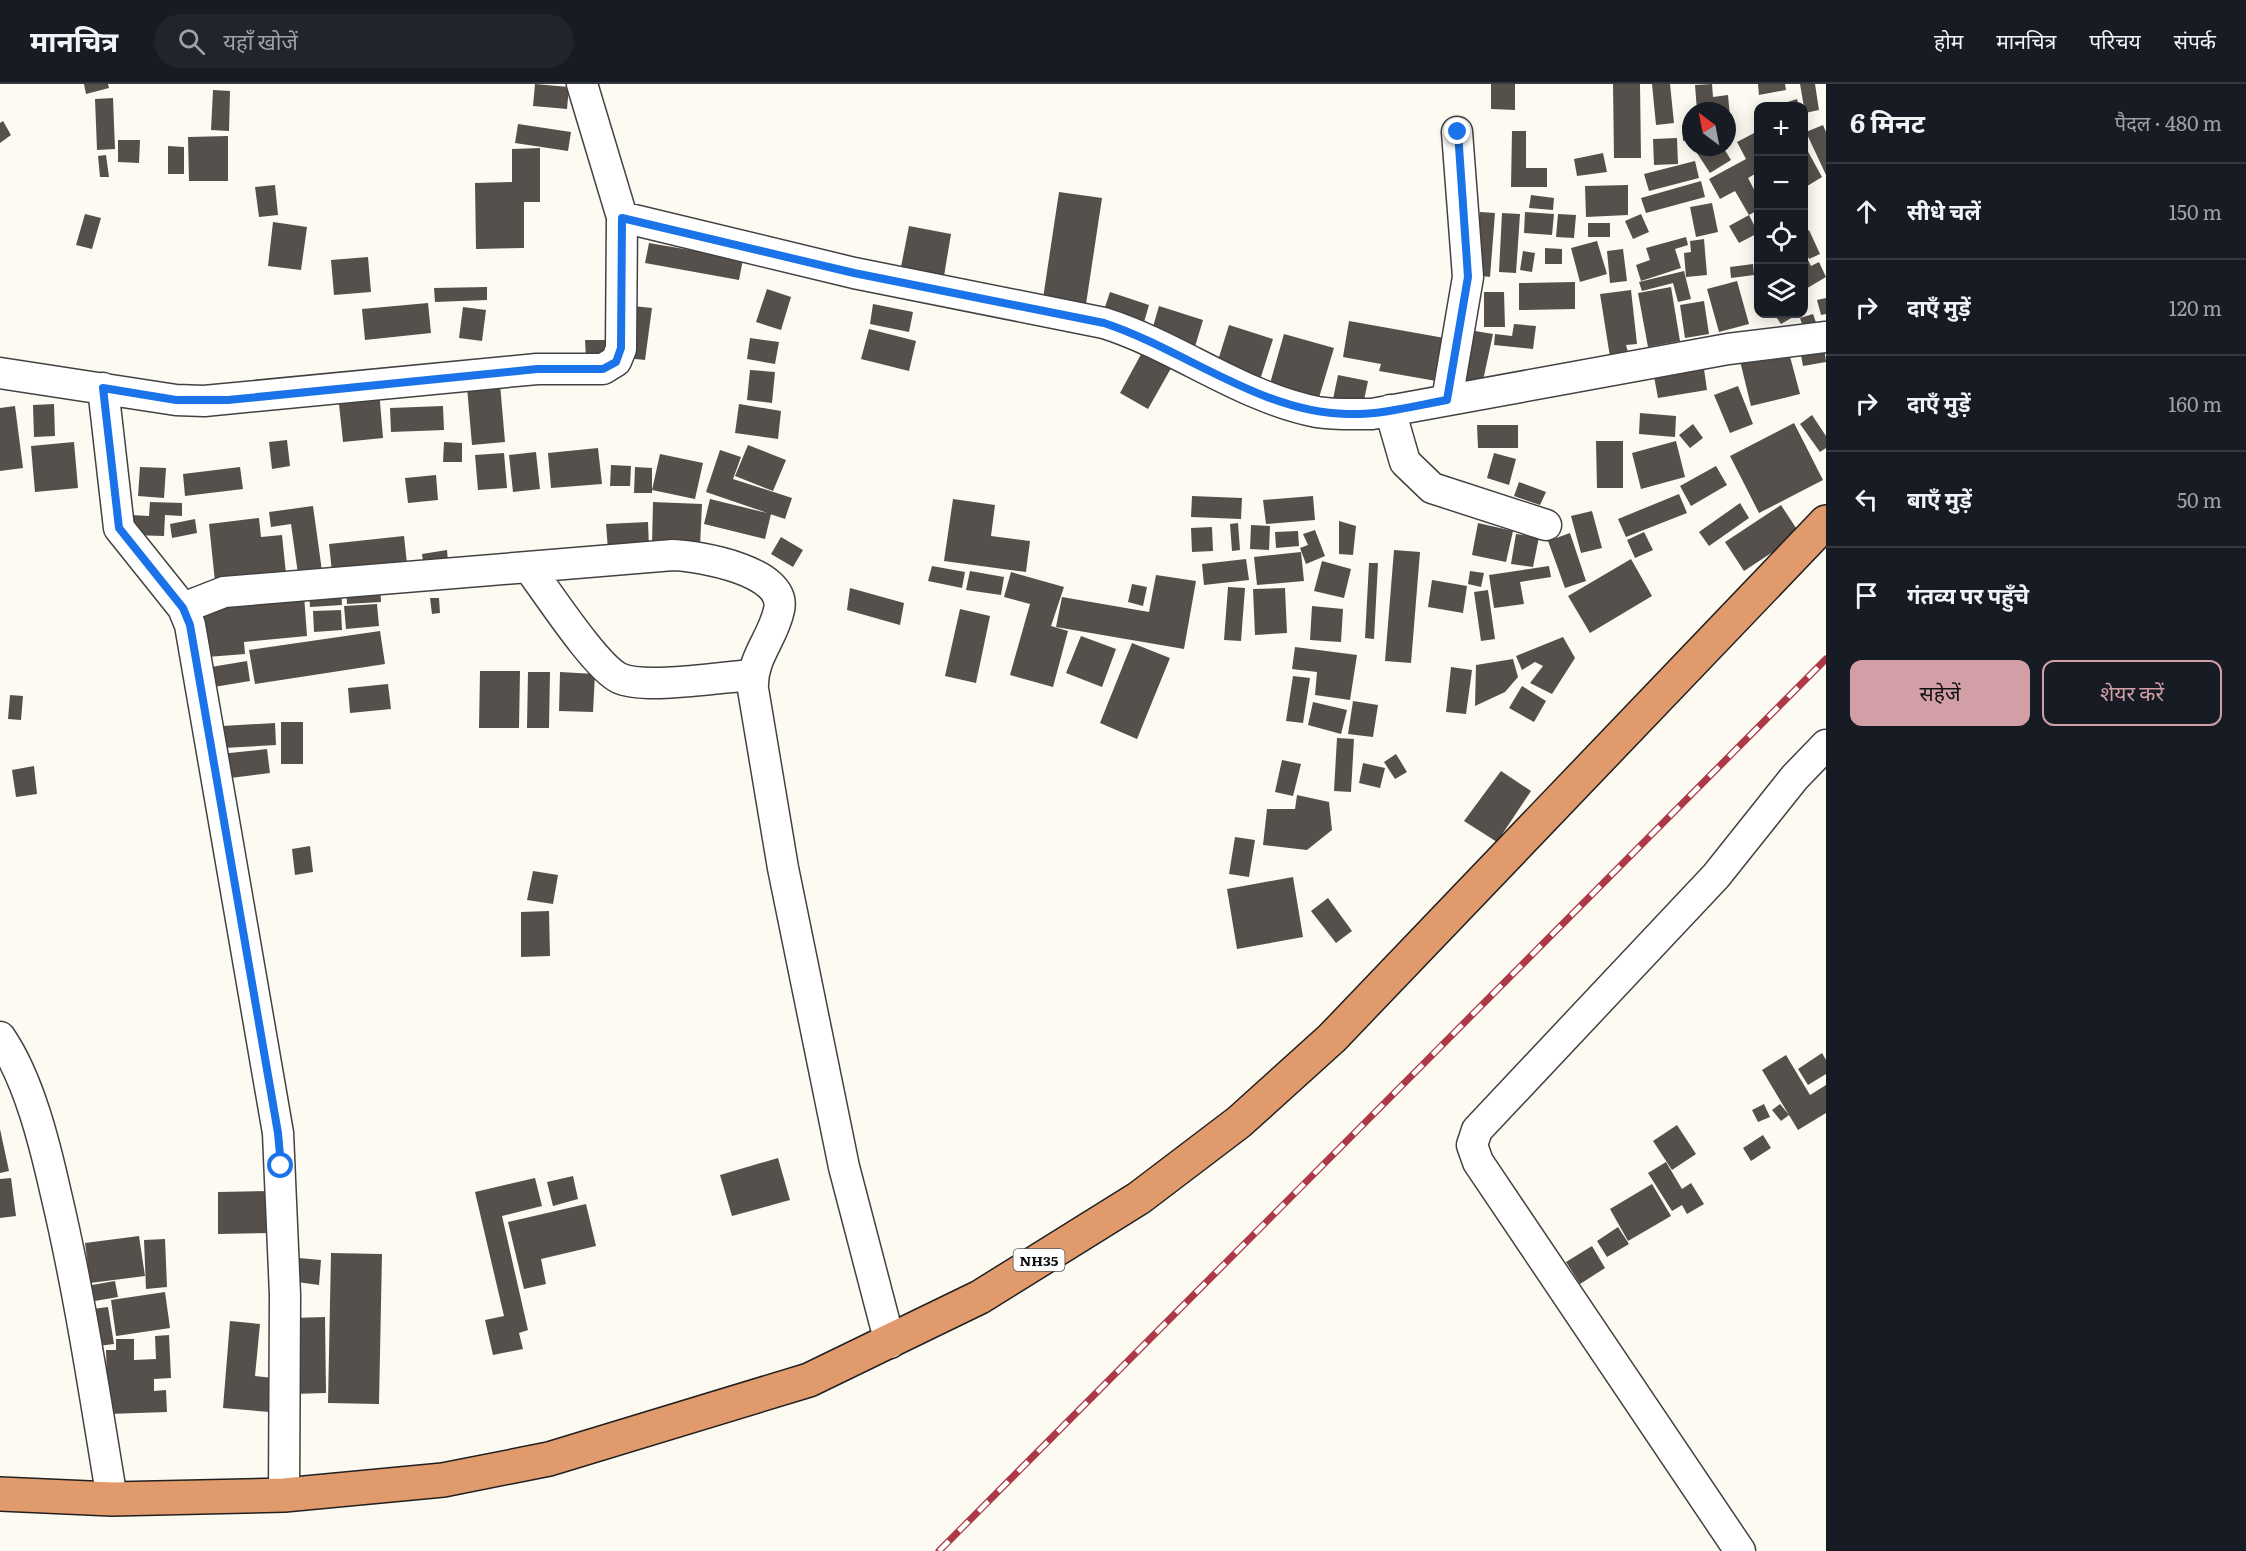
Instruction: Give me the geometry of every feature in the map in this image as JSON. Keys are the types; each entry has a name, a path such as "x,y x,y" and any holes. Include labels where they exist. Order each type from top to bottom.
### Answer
{"highway":[{"name":"NH35","path":"0,1494 112,1499 284,1495 443,1480 549,1459 809,1380 890,1343 980,1297 1139,1198 1239,1122 1332,1038 1825,525"}],"street":[{"path":"0,373 176,400 216,401 537,369 603,369 616,362 621,348 622,218 582,84"},
{"path":"1447,400 1468,277 1458,132"},
{"path":"622,218 854,273 1104,323 1132,332 1276,400 1318,412 1354,414 1390,410 1728,349 1826,337"},
{"path":"103,388 119,528 183,608 190,625 278,1133 285,1295 284,1495"},
{"path":"1390,410 1405,462 1432,488 1546,525"},
{"path":"183,608 224,592 673,555 725,562 746,571 773,588 778,598 779,609 752,675 783,868 837,1132 890,1343"},
{"path":"529,568 603,667 621,679 646,683 752,675"},
{"path":"1740,1551 1478,1162 1472,1145 1477,1130 1716,876 1795,777 1826,745"},
{"path":"0,1037 14,1065 44,1140 70,1255 112,1499"}],"building":[{"path":"84,84 108,84 109,88 86,94"},
{"path":"535,84 569,87 567,109 533,106"},
{"path":"1491,84 1515,84 1515,110 1491,109"},
{"path":"1613,84 1640,84 1641,158 1614,158"},
{"path":"1652,84 1670,84 1674,123 1656,125"},
{"path":"1712,84 1713,97 1728,95 1729,102 1696,102 1695,85"},
{"path":"1758,84 1785,84 1786,90 1759,95"},
{"path":"1800,84 1815,84 1819,110 1808,112 1808,102 1803,102"},
{"path":"213,90 230,91 229,131 211,130"},
{"path":"113,98 115,149 97,150 95,99"},
{"path":"3,121 11,135 0,143 0,123"},
{"path":"518,124 571,132 568,151 515,143"},
{"path":"1823,125 1826,132 1826,175 1808,136 1808,131"},
{"path":"1512,131 1526,131 1526,168 1547,168 1547,187 1511,187"},
{"path":"1754,133 1754,174 1748,178 1754,189 1754,212 1749,215 1735,191 1720,199 1709,179 1746,159 1737,142"},
{"path":"228,136 228,181 189,181 188,137"},
{"path":"1677,138 1678,164 1654,165 1653,139"},
{"path":"118,140 140,140 139,163 118,162"},
{"path":"168,146 184,147 184,174 168,174"},
{"path":"540,148 540,202 524,202 524,248 476,249 475,183 512,182 512,149"},
{"path":"1808,152 1822,177 1808,186"},
{"path":"1603,153 1607,172 1577,176 1574,159"},
{"path":"106,155 109,177 100,177 98,156"},
{"path":"1699,156 1729,156 1731,160 1710,173"},
{"path":"1695,161 1699,178 1649,191 1644,174"},
{"path":"1701,181 1705,197 1646,213 1641,198"},
{"path":"275,185 278,215 259,217 255,187"},
{"path":"1628,185 1628,215 1586,217 1585,186"},
{"path":"1059,192 1102,198 1085,311 1042,305"},
{"path":"1531,195 1554,198 1553,210 1529,208"},
{"path":"1712,203 1718,232 1696,237 1690,207"},
{"path":"1480,212 1495,213 1490,277 1475,275"},
{"path":"1525,212 1554,214 1552,235 1524,233"},
{"path":"1502,213 1520,214 1516,273 1499,272"},
{"path":"85,214 101,218 92,249 76,245"},
{"path":"1558,214 1576,215 1574,238 1556,237"},
{"path":"1641,214 1649,232 1633,239 1625,221"},
{"path":"1749,215 1754,225 1754,235 1739,243 1729,226"},
{"path":"273,222 307,227 301,270 268,266"},
{"path":"1588,223 1610,223 1610,237 1588,237"},
{"path":"909,226 951,234 944,276 901,267"},
{"path":"1808,231 1820,254 1809,259 1808,257"},
{"path":"1686,237 1688,245 1675,249 1681,268 1641,281 1636,265 1650,260 1646,248"},
{"path":"1704,239 1707,275 1686,277 1684,253 1691,252 1690,241"},
{"path":"1597,241 1607,274 1580,282 1571,248"},
{"path":"649,243 743,259 739,280 645,263"},
{"path":"1545,248 1562,249 1562,264 1545,264"},
{"path":"1623,249 1627,281 1610,283 1607,251"},
{"path":"1523,251 1535,253 1532,272 1520,270"},
{"path":"368,257 371,292 334,295 331,260"},
{"path":"1808,260 1811,266 1819,262 1826,277 1808,288"},
{"path":"1753,264 1754,275 1731,278 1730,267"},
{"path":"1684,271 1691,299 1678,302 1673,283 1642,291 1639,282"},
{"path":"1737,281 1749,324 1719,332 1707,289"},
{"path":"1575,282 1575,309 1519,310 1519,283"},
{"path":"487,287 487,300 435,302 434,288"},
{"path":"1671,287 1680,341 1648,347 1638,293"},
{"path":"767,289 791,297 781,330 756,322"},
{"path":"1631,290 1637,344 1626,345 1630,359 1610,357 1600,294"},
{"path":"1110,292 1149,305 1142,329 1102,316"},
{"path":"1484,292 1504,292 1505,327 1484,327"},
{"path":"1826,298 1826,314 1821,315 1817,300"},
{"path":"1704,301 1709,334 1685,338 1680,305"},
{"path":"428,303 431,333 365,340 362,309"},
{"path":"873,304 913,312 909,332 870,324"},
{"path":"633,306 652,308 645,360 626,358"},
{"path":"1159,306 1203,320 1194,350 1150,337"},
{"path":"463,307 486,310 482,341 459,338"},
{"path":"1813,314 1818,328 1805,333 1800,318 1808,318 1808,316"},
{"path":"1777,318 1791,318 1781,324"},
{"path":"1349,321 1450,339 1442,382 1379,371 1381,364 1343,357"},
{"path":"1514,324 1536,326 1533,349 1494,345 1495,334 1512,336"},
{"path":"1229,325 1273,339 1259,383 1215,370"},
{"path":"869,329 916,341 909,371 861,359"},
{"path":"1469,330 1493,334 1481,390 1459,383"},
{"path":"1284,334 1334,348 1318,401 1269,387"},
{"path":"750,338 779,342 775,364 747,359"},
{"path":"585,340 613,340 613,359 586,359"},
{"path":"1824,346 1826,362 1803,366 1800,350"},
{"path":"1145,347 1174,363 1148,409 1120,393"},
{"path":"1788,349 1800,394 1751,406 1740,361"},
{"path":"1703,362 1707,390 1658,398 1653,371"},
{"path":"750,370 775,372 772,403 747,400"},
{"path":"1338,375 1368,381 1363,405 1333,399"},
{"path":"500,384 505,442 472,445 467,387"},
{"path":"1738,386 1753,424 1730,433 1714,395"},
{"path":"379,390 383,438 343,442 338,395"},
{"path":"54,404 55,436 34,437 33,405"},
{"path":"739,404 781,411 778,439 735,433"},
{"path":"15,406 23,468 0,471 0,408"},
{"path":"443,406 444,430 391,432 390,408"},
{"path":"1640,413 1676,416 1675,437 1639,434"},
{"path":"1812,415 1826,436 1826,448 1820,452 1800,424"},
{"path":"1794,423 1823,480 1759,513 1730,456"},
{"path":"1693,424 1703,438 1690,448 1679,435"},
{"path":"1477,425 1518,425 1518,448 1478,448"},
{"path":"287,440 290,466 272,469 269,442"},
{"path":"1596,441 1623,441 1623,488 1597,488"},
{"path":"1676,441 1685,477 1641,489 1632,453"},
{"path":"74,442 78,488 35,492 31,446"},
{"path":"444,442 462,443 462,462 443,462"},
{"path":"748,445 786,460 773,491 735,476"},
{"path":"598,448 602,484 551,488 548,453"},
{"path":"720,450 741,457 733,479 792,498 785,519 706,492"},
{"path":"536,452 540,489 513,492 509,455"},
{"path":"504,453 507,488 478,490 475,455"},
{"path":"1494,453 1516,459 1509,485 1487,478"},
{"path":"660,454 703,463 695,499 652,490"},
{"path":"611,465 631,466 630,486 610,486"},
{"path":"1716,466 1727,485 1691,506 1680,486"},
{"path":"140,467 166,468 164,498 138,496"},
{"path":"240,467 243,489 185,496 183,474"},
{"path":"635,467 652,468 652,493 634,493"},
{"path":"436,475 438,500 408,503 405,478"},
{"path":"1519,482 1546,492 1540,505 1514,496"},
{"path":"1679,494 1687,513 1626,537 1618,519"},
{"path":"1192,496 1242,498 1241,519 1191,517"},
{"path":"1313,496 1315,520 1266,524 1263,500"},
{"path":"710,499 771,514 765,539 704,524"},
{"path":"953,499 995,505 991,536 1030,541 1026,572 944,561"},
{"path":"150,502 182,503 182,516 165,515 164,536 130,535 131,515 149,516"},
{"path":"653,502 702,504 700,546 652,544"},
{"path":"1740,503 1749,518 1709,546 1699,532"},
{"path":"1781,505 1800,534 1744,571 1725,542"},
{"path":"313,506 322,571 298,574 291,524 271,527 269,512"},
{"path":"1592,511 1602,548 1581,553 1571,516"},
{"path":"259,518 261,537 282,535 286,574 215,582 209,524"},
{"path":"195,519 197,533 172,538 170,524"},
{"path":"1339,521 1356,526 1353,555 1339,554"},
{"path":"648,522 649,548 608,550 606,524"},
{"path":"1238,523 1240,550 1232,551 1230,524"},
{"path":"1478,523 1513,531 1506,562 1472,555"},
{"path":"1251,525 1270,526 1269,550 1250,549"},
{"path":"1212,527 1213,551 1192,552 1191,528"},
{"path":"1315,530 1325,556 1306,564 1300,548 1308,545 1303,534"},
{"path":"1298,531 1299,546 1276,548 1275,532"},
{"path":"1644,532 1653,550 1635,558 1627,540"},
{"path":"1570,533 1586,581 1565,588 1548,541"},
{"path":"1516,534 1539,537 1533,567 1511,564"},
{"path":"404,536 407,564 332,572 329,544"},
{"path":"781,537 803,550 793,567 771,554"},
{"path":"447,550 449,572 425,575 422,554"},
{"path":"1394,550 1420,552 1411,663 1385,661"},
{"path":"1301,552 1304,581 1257,585 1254,557"},
{"path":"1246,559 1249,580 1204,585 1202,564"},
{"path":"1631,559 1652,596 1590,633 1568,596"},
{"path":"1322,561 1351,569 1344,598 1314,591"},
{"path":"1369,563 1378,563 1374,639 1365,638"},
{"path":"932,566 965,572 962,588 928,581"},
{"path":"1549,566 1551,577 1520,582 1524,604 1494,608 1489,575"},
{"path":"970,571 1004,577 1001,595 966,590"},
{"path":"1470,571 1484,573 1481,587 1468,584"},
{"path":"1011,572 1064,587 1051,626 1068,631 1053,687 1010,675 1030,604 1004,597"},
{"path":"1156,575 1196,581 1184,649 1056,627 1062,597 1149,612"},
{"path":"1432,580 1467,586 1463,613 1428,607"},
{"path":"380,582 381,602 347,604 346,585"},
{"path":"1132,584 1147,587 1143,606 1128,602"},
{"path":"341,587 342,605 310,607 309,589"},
{"path":"1228,587 1245,588 1241,641 1224,640"},
{"path":"850,588 904,603 900,625 847,610"},
{"path":"1285,588 1287,633 1255,635 1253,589"},
{"path":"1488,590 1495,639 1481,641 1474,592"},
{"path":"304,595 307,636 244,642 245,654 207,657 203,604"},
{"path":"430,598 439,598 440,613 432,614"},
{"path":"377,604 379,626 346,629 344,606"},
{"path":"1312,606 1343,609 1341,642 1310,640"},
{"path":"960,609 990,616 976,683 945,676"},
{"path":"341,610 342,630 314,632 313,611"},
{"path":"380,631 385,664 255,684 249,650"},
{"path":"1081,636 1116,649 1102,687 1066,673"},
{"path":"1563,637 1575,658 1552,694 1530,683 1543,666 1535,662 1522,670 1516,656"},
{"path":"1132,643 1170,658 1137,739 1100,723"},
{"path":"1295,647 1357,655 1350,700 1315,695 1317,672 1292,669"},
{"path":"1513,659 1518,677 1505,692 1475,706 1476,665"},
{"path":"247,661 250,681 208,688 205,668"},
{"path":"1451,667 1472,670 1466,714 1446,712"},
{"path":"480,671 520,671 519,728 479,728"},
{"path":"528,672 550,672 549,728 527,728"},
{"path":"560,672 595,674 593,712 559,711"},
{"path":"1293,676 1310,678 1303,723 1286,721"},
{"path":"388,684 391,709 350,713 348,688"},
{"path":"1522,686 1546,701 1534,722 1509,708"},
{"path":"10,695 23,696 21,720 8,719"},
{"path":"1353,701 1378,705 1373,737 1348,734"},
{"path":"1313,702 1347,710 1341,734 1308,725"},
{"path":"281,722 303,722 303,764 281,764"},
{"path":"275,723 276,745 223,748 222,726"},
{"path":"1337,738 1354,739 1351,792 1334,791"},
{"path":"267,749 270,773 223,779 220,754"},
{"path":"1396,754 1407,772 1395,779 1384,762"},
{"path":"1282,760 1301,764 1293,796 1275,792"},
{"path":"1363,763 1385,768 1380,788 1359,783"},
{"path":"34,766 37,794 16,797 12,770"},
{"path":"1501,771 1531,791 1497,842 1464,821"},
{"path":"1297,795 1329,802 1332,830 1307,850 1263,845 1267,809 1295,809"},
{"path":"1235,837 1255,840 1249,877 1229,874"},
{"path":"310,846 313,872 295,875 292,849"},
{"path":"533,871 558,875 553,904 527,900"},
{"path":"1293,877 1303,937 1237,949 1227,889"},
{"path":"1328,898 1352,931 1336,943 1311,911"},
{"path":"549,911 550,956 521,957 521,912"},
{"path":"1822,1053 1826,1060 1826,1074 1808,1085 1798,1069"},
{"path":"1786,1055 1810,1095 1826,1085 1826,1113 1798,1130 1762,1070"},
{"path":"1764,1104 1770,1117 1758,1122 1752,1110"},
{"path":"1780,1104 1789,1115 1781,1121 1772,1110"},
{"path":"1677,1125 1696,1154 1672,1170 1653,1141"},
{"path":"0,1129 9,1171 0,1173"},
{"path":"1763,1135 1771,1148 1751,1161 1743,1148"},
{"path":"778,1158 790,1200 732,1216 720,1175"},
{"path":"1666,1162 1682,1189 1691,1183 1704,1204 1687,1214 1682,1205 1672,1211 1648,1173"},
{"path":"573,1176 578,1199 553,1206 547,1182"},
{"path":"11,1178 16,1216 0,1218 0,1179"},
{"path":"535,1178 542,1206 502,1216 528,1330 519,1333 523,1349 493,1355 485,1320 504,1316 475,1192"},
{"path":"1652,1184 1671,1216 1628,1241 1610,1209"},
{"path":"274,1191 274,1233 218,1234 218,1192"},
{"path":"586,1204 596,1246 541,1259 546,1284 524,1289 508,1222"},
{"path":"1618,1227 1629,1244 1607,1257 1597,1241"},
{"path":"139,1236 145,1276 90,1283 85,1243"},
{"path":"165,1239 167,1287 146,1289 144,1240"},
{"path":"1592,1246 1605,1268 1580,1284 1566,1262"},
{"path":"331,1253 382,1254 379,1404 328,1403"},
{"path":"299,1258 321,1260 319,1285 297,1282"},
{"path":"115,1281 118,1297 89,1302 86,1286"},
{"path":"165,1292 170,1328 116,1336 111,1300"},
{"path":"108,1307 114,1344 98,1346 93,1309"},
{"path":"325,1317 326,1393 292,1394 291,1318"},
{"path":"230,1321 260,1324 255,1376 273,1378 270,1412 223,1408"},
{"path":"169,1335 171,1378 154,1379 154,1391 166,1390 167,1412 108,1414 106,1350 116,1350 116,1339 134,1339 134,1360 156,1359 155,1336"}],"railway":[{"path":"939,1551 1826,659"}],"route":[{"path":"281,1166 278,1133 190,625 183,608 119,528 103,388 176,400 204,401 537,369 603,369 616,362 621,348 622,218 854,273 1104,323 1132,332 1276,400 1318,412 1372,414 1447,400 1468,277 1458,132"}]}
